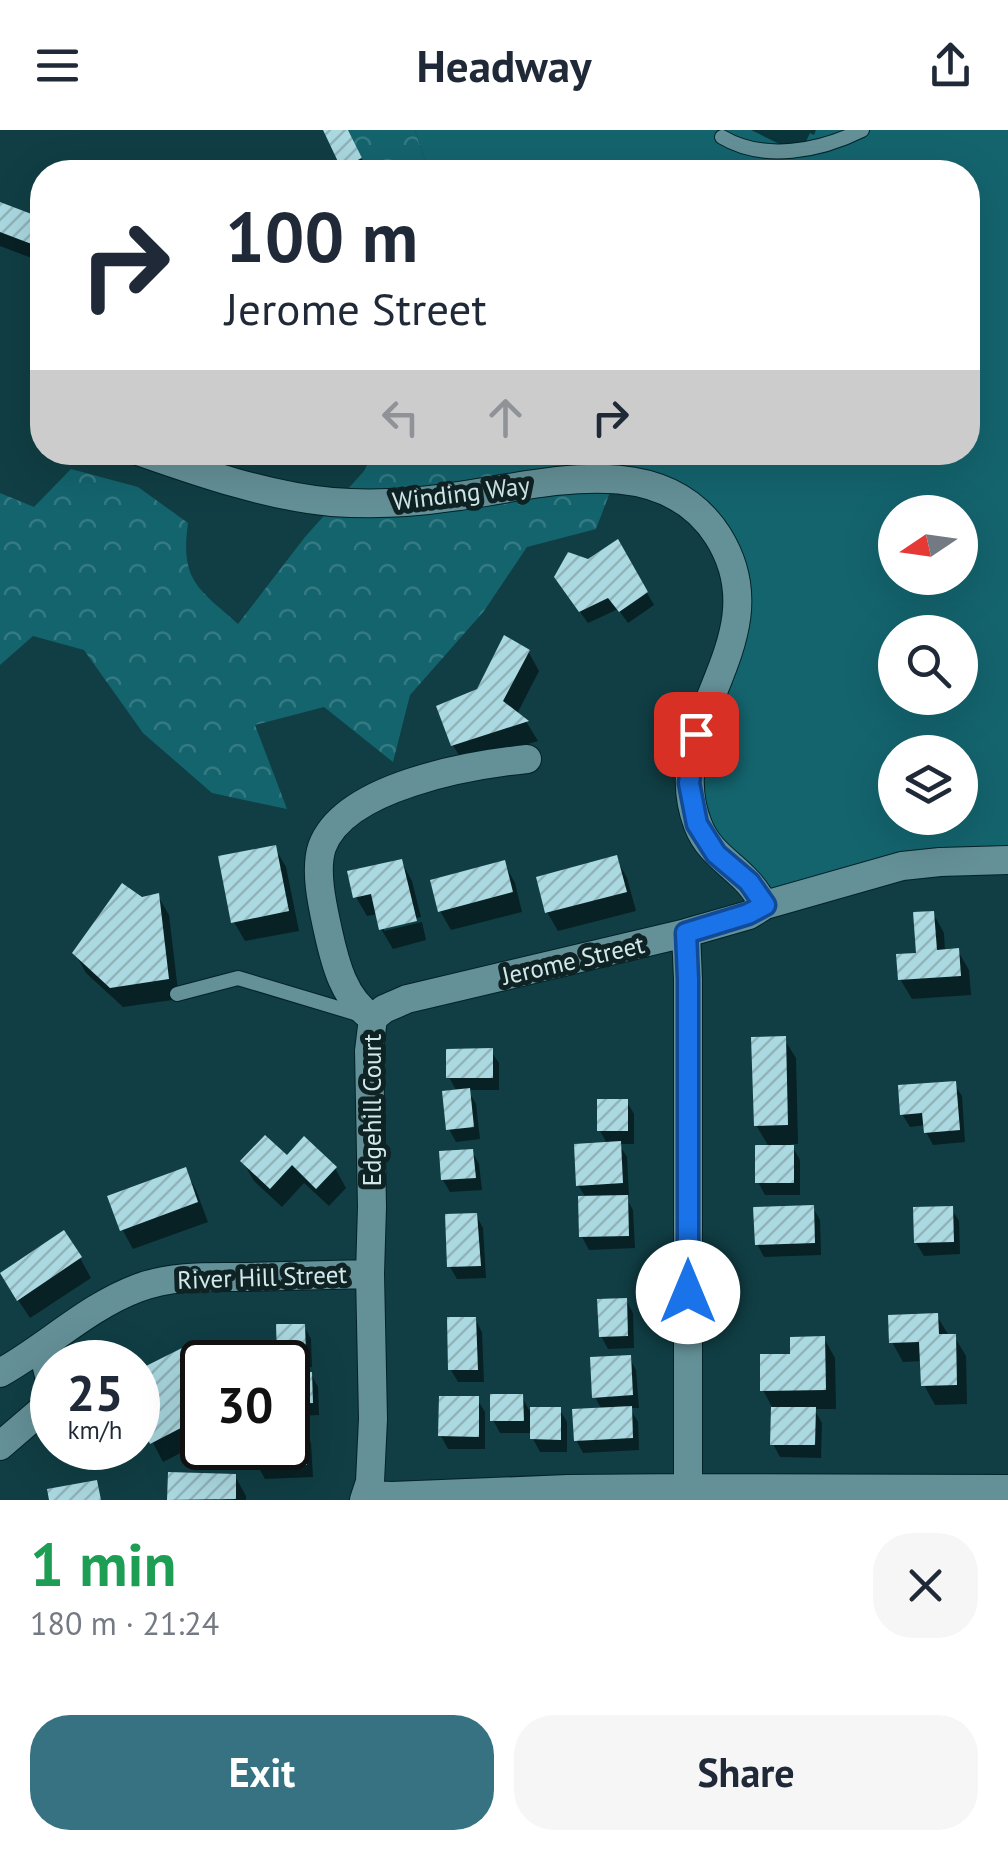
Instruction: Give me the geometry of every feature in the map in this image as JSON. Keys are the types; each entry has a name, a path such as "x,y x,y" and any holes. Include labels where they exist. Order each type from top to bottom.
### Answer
{"street":[{"name":"Winding Way","path":"179,465 330,502 396,504 571,478 628,481 673,492 686,500 710,524 728,552 738,595 736,630 696,734 689,783 697,824 716,854 749,882 765,905"},
{"name":"Edgehill Court","path":"365,1498 370,1482 373,1419 369,1051 373,1018 362,1012 346,989 335,961 321,898 322,846 333,827 375,796 442,774 527,759"},
{"name":"Jerome Street","path":"373,1018 407,999 686,933 765,905 902,866 1008,860"},
{"path":"686,933 688,1488"},
{"name":"River Hill Street","path":"52,1340 77,1320 135,1289 162,1280 370,1274"},
{"name":"River Hill Street","path":"0,1373 30,1355"},
{"path":"0,1446 30,1421"},
{"path":"365,1498 688,1488 1008,1490"}],"lane":[{"path":"722,137 746,150 782,153 862,130"},
{"path":"177,994 238,978 373,1018"}],"green space":[{"path":"348,130 415,130 425,160 362,160"},
{"path":"415,130 1008,130 1008,860 765,905 716,855 689,783 739,595 685,500 527,486 521,465 980,465 980,160 425,160"},
{"path":"980,171 1008,192 1008,514 991,827 978,829 978,735 878,735 878,835 941,835 772,862 736,630 710,524 615,479 596,529 527,547 484,611 410,695 393,762 324,707 255,725 287,809 212,793 143,733 84,650 33,636 0,665 0,493 34,507 71,469 138,487 188,523 187,558 195,582 238,624 367,465 980,465"}],"building":[{"path":"323,130 348,130 362,158 337,160"},
{"path":"0,202 30,213 30,243 0,232"},
{"path":"618,539 648,592 619,612 608,598 579,612 554,577 568,552 588,559"},
{"path":"504,635 530,650 503,701 529,721 451,746 436,706 477,689"},
{"path":"276,845 289,911 231,923 218,856"},
{"path":"617,855 627,892 545,913 536,877"},
{"path":"402,859 417,921 379,930 371,894 353,898 347,871"},
{"path":"505,860 513,892 438,912 430,880"},
{"path":"122,883 142,897 159,893 169,979 110,988 72,953"},
{"path":"934,911 937,950 959,948 961,976 898,980 896,954 916,953 913,912"},
{"path":"786,1036 788,1125 754,1126 751,1037"},
{"path":"493,1048 493,1078 446,1078 446,1049"},
{"path":"956,1081 960,1130 924,1133 922,1113 900,1115 898,1085"},
{"path":"470,1088 474,1127 446,1130 442,1091"},
{"path":"597,1099 628,1099 628,1131 597,1131"},
{"path":"265,1135 287,1155 304,1136 337,1167 316,1189 292,1165 270,1189 240,1161"},
{"path":"621,1141 623,1183 576,1186 574,1144"},
{"path":"755,1145 794,1145 794,1183 755,1183"},
{"path":"473,1149 476,1178 441,1180 439,1151"},
{"path":"186,1167 198,1202 120,1231 107,1196"},
{"path":"628,1195 629,1236 579,1237 578,1196"},
{"path":"814,1205 815,1243 755,1245 753,1207"},
{"path":"953,1206 954,1242 914,1243 913,1207"},
{"path":"477,1213 481,1266 447,1267 445,1214"},
{"path":"64,1230 82,1257 17,1301 0,1273"},
{"path":"627,1298 628,1336 599,1337 597,1299"},
{"path":"938,1313 939,1334 956,1334 957,1385 921,1386 919,1342 889,1343 888,1315"},
{"path":"447,1317 476,1317 478,1370 448,1370"},
{"path":"276,1324 305,1324 306,1340 276,1340"},
{"path":"825,1336 826,1390 760,1391 760,1354 790,1354 790,1337"},
{"path":"180,1349 180,1428 160,1439 160,1359"},
{"path":"631,1355 633,1395 592,1398 590,1357"},
{"path":"312,1372 313,1403 310,1403"},
{"path":"490,1394 523,1394 524,1421 490,1421"},
{"path":"439,1396 479,1396 479,1437 438,1436"},
{"path":"632,1406 633,1438 574,1441 572,1409"},
{"path":"530,1407 561,1407 561,1440 530,1439"},
{"path":"771,1407 816,1407 815,1445 770,1445"},
{"path":"168,1472 236,1474 236,1499 167,1500"},
{"path":"97,1480 101,1500 49,1500 47,1489"}],"route":[{"path":"688,1292 686,933 765,905 749,882 716,854 697,824 689,783 696,734"}]}
